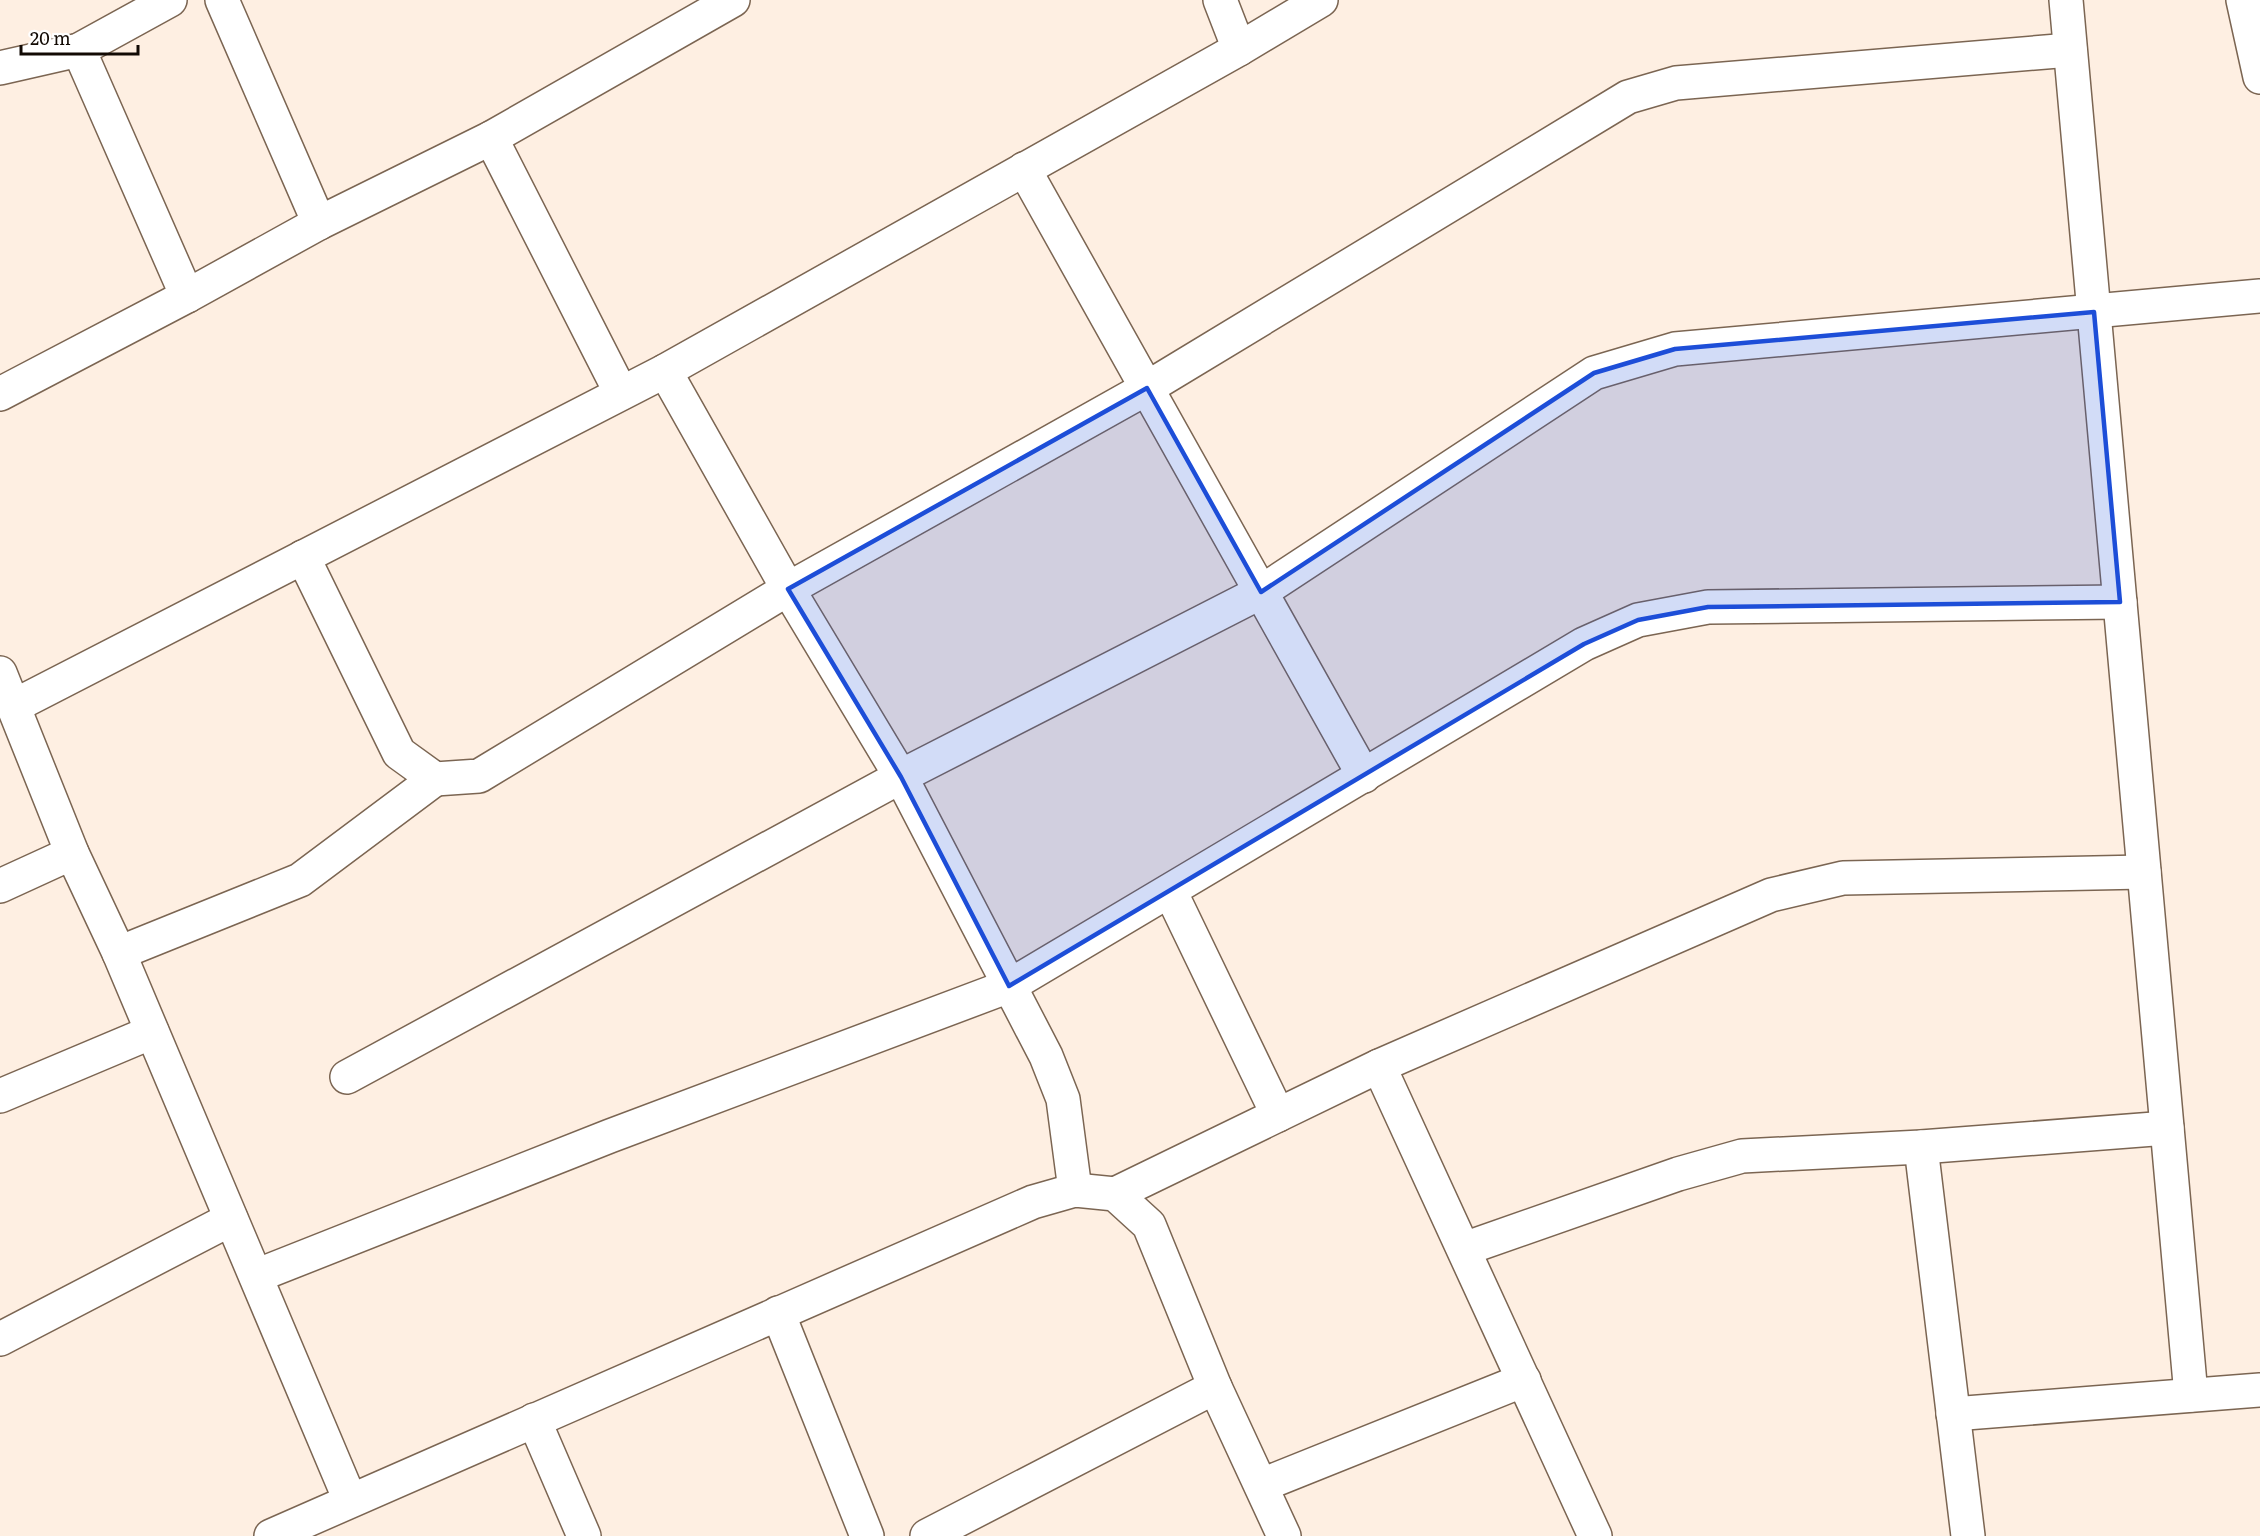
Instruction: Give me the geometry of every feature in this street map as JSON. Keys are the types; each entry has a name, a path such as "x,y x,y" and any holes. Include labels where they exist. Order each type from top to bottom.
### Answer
{"street":[{"path":"0,68 79,50 170,0"},
{"path":"222,0 319,223"},
{"path":"0,393 187,296 319,223 491,138 733,0"},
{"path":"1220,0 1239,49"},
{"path":"14,706 665,371 1239,49 1321,0"},
{"path":"2066,0 2191,1395"},
{"path":"2243,0 2260,77"},
{"path":"79,50 187,296"},
{"path":"119,953 300,880 435,779 478,776 788,589 1147,388 1628,97 1676,83 2070,50"},
{"path":"491,138 621,393"},
{"path":"1024,169 1364,776"},
{"path":"347,1077 901,777 1262,592 1594,373 1675,349 2260,296"},
{"path":"665,371 788,589 901,777 1046,1056 1063,1099 1075,1190"},
{"path":"303,557 399,753 435,779"},
{"path":"256,1276 610,1136 1010,986 1584,644 1638,620 1708,607 2120,602"},
{"path":"0,673 72,853 119,953 350,1500"},
{"path":"0,886 72,853"},
{"path":"271,1536 1033,1202 1075,1190 1115,1194 1379,1066 1772,895 1843,878 2144,872"},
{"path":"1170,891 1278,1115"},
{"path":"0,1096 152,1032"},
{"path":"1379,1066 1595,1536"},
{"path":"1464,1249 1678,1174 1742,1156 1921,1147 2167,1128"},
{"path":"1921,1147 1968,1536"},
{"path":"1115,1194 1149,1225 1215,1387 1284,1536"},
{"path":"0,1339 231,1219"},
{"path":"778,1313 867,1536"},
{"path":"1262,1485 1524,1380"},
{"path":"927,1536 1215,1387"},
{"path":"1953,1414 2260,1390"},
{"path":"534,1419 584,1536"}],"highlighted area":[{"path":"2094,312 2120,602 1708,607 1638,620 1584,644 1009,986 901,777 788,589 1147,388 1261,592 1594,373 1675,349"}]}
